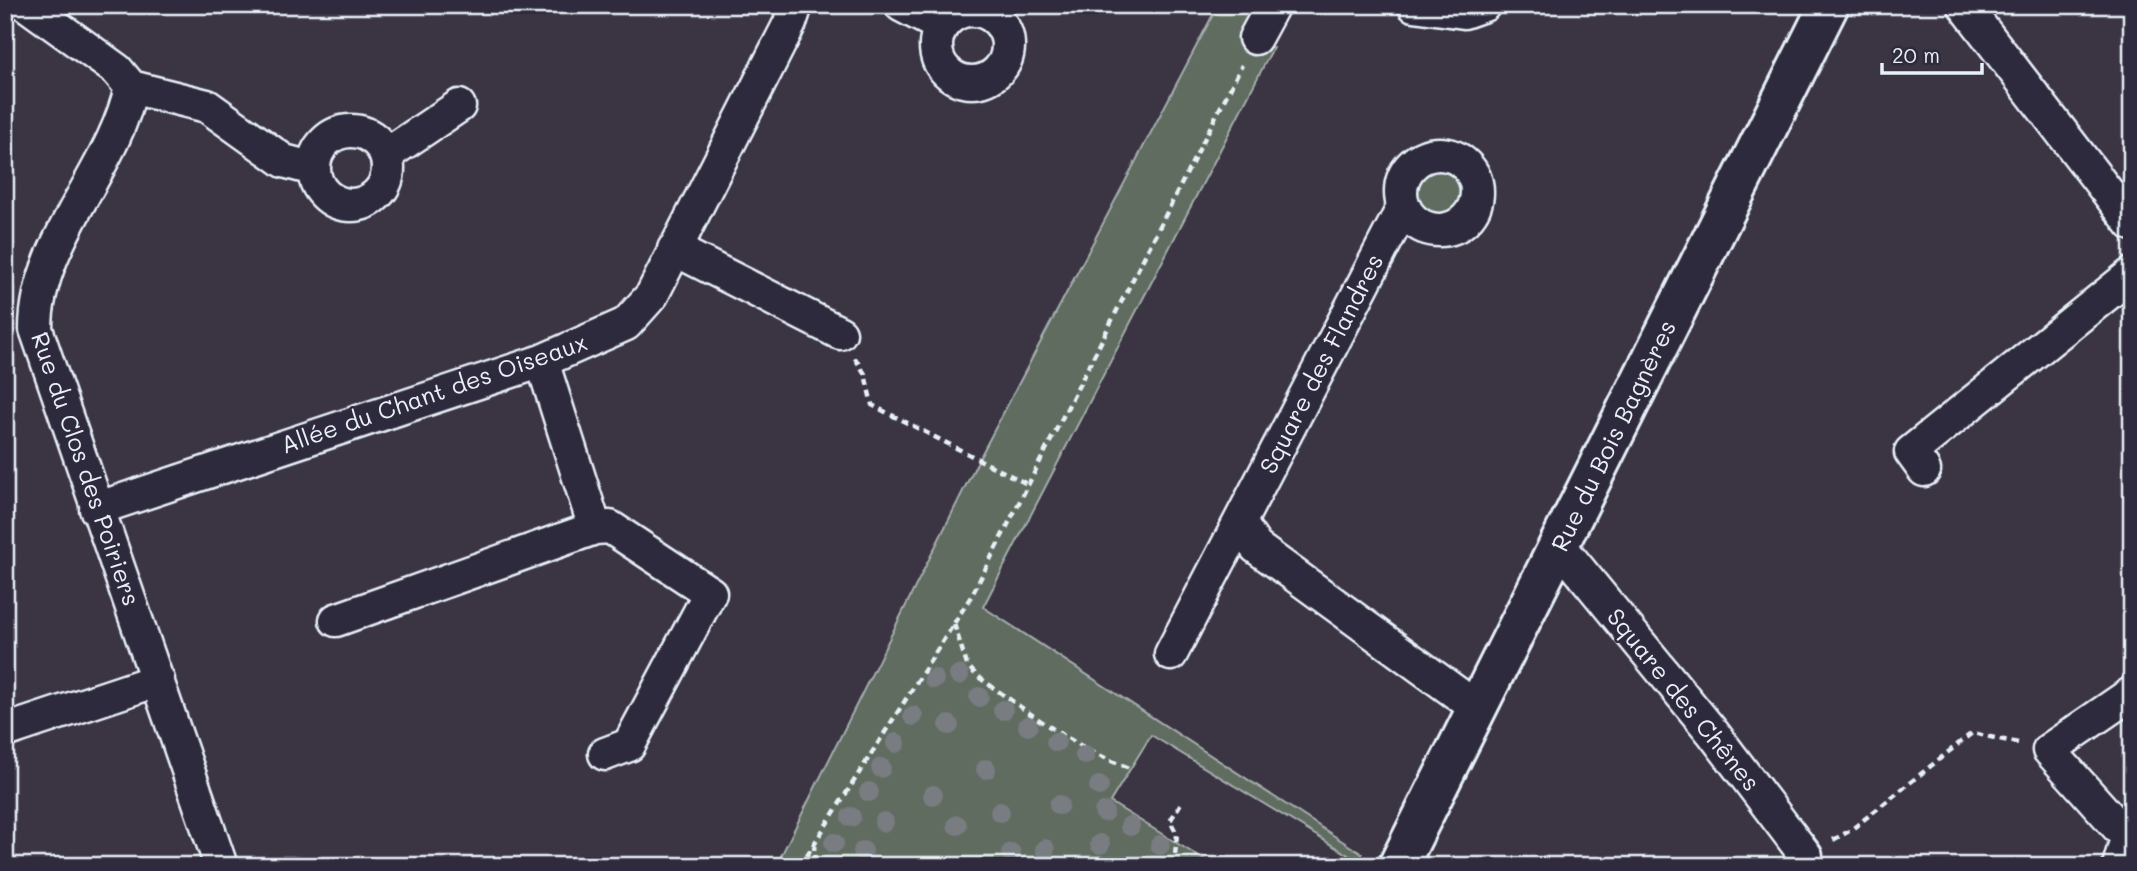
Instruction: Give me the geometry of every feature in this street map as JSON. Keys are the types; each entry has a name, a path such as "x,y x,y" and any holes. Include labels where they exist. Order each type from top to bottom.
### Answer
{"street":[{"path":"27,5 117,70 131,87 206,106 284,161 314,169"},
{"name":"Allée du Chant des Oiseaux","path":"96,509 542,360 626,324 652,295 790,23 796,5"},
{"path":"901,5 941,26"},
{"path":"1255,38 1273,5"},
{"path":"1414,5 1464,12 1484,5"},
{"name":"Rue du Bois Bagnères","path":"1398,866 1829,5"},
{"path":"1964,5 2132,224"},
{"name":"Rue du Clos des Poiriers","path":"131,87 125,116 73,212 39,293 36,329 43,356 221,866"},
{"path":"386,155 459,106"},
{"path":"339,133 362,133 380,145 386,155 386,181 370,200 358,205 345,205 323,192 314,169 321,147 339,133"},
{"name":"Square des Flandres","path":"1171,654 1404,206"},
{"path":"674,249 840,333"},
{"path":"1924,470 1912,452 2132,274"},
{"path":"542,360 595,528"},
{"path":"1240,523 1256,547 1477,708"},
{"path":"336,620 595,528 610,527 710,593 629,746 605,754"},
{"name":"Square des Chênes","path":"1559,545 1713,733 1806,856"},
{"path":"5,731 158,680"},
{"path":"2126,841 2049,750 2132,693"}],"path":[{"path":"800,866 954,624 1029,485 1255,38"},
{"path":"840,333 865,374 873,405 1029,485"},
{"path":"954,624 967,665 977,676 1057,729 1112,762 1130,768"},
{"path":"1806,856 1851,830 1972,733 2049,750"},
{"path":"1174,866 1177,834 1170,821 1183,800"},
{"path":"814,842 815,866"}],"green space":[{"path":"1218,5 1261,5 1248,35 1273,48 983,607 1362,854 1361,866 1343,866 1348,855 1151,735 1110,802 1214,866 776,866 978,461"},
{"path":"1438,171 1454,178 1461,194 1454,210 1438,217 1422,210 1415,194 1422,178"}]}
